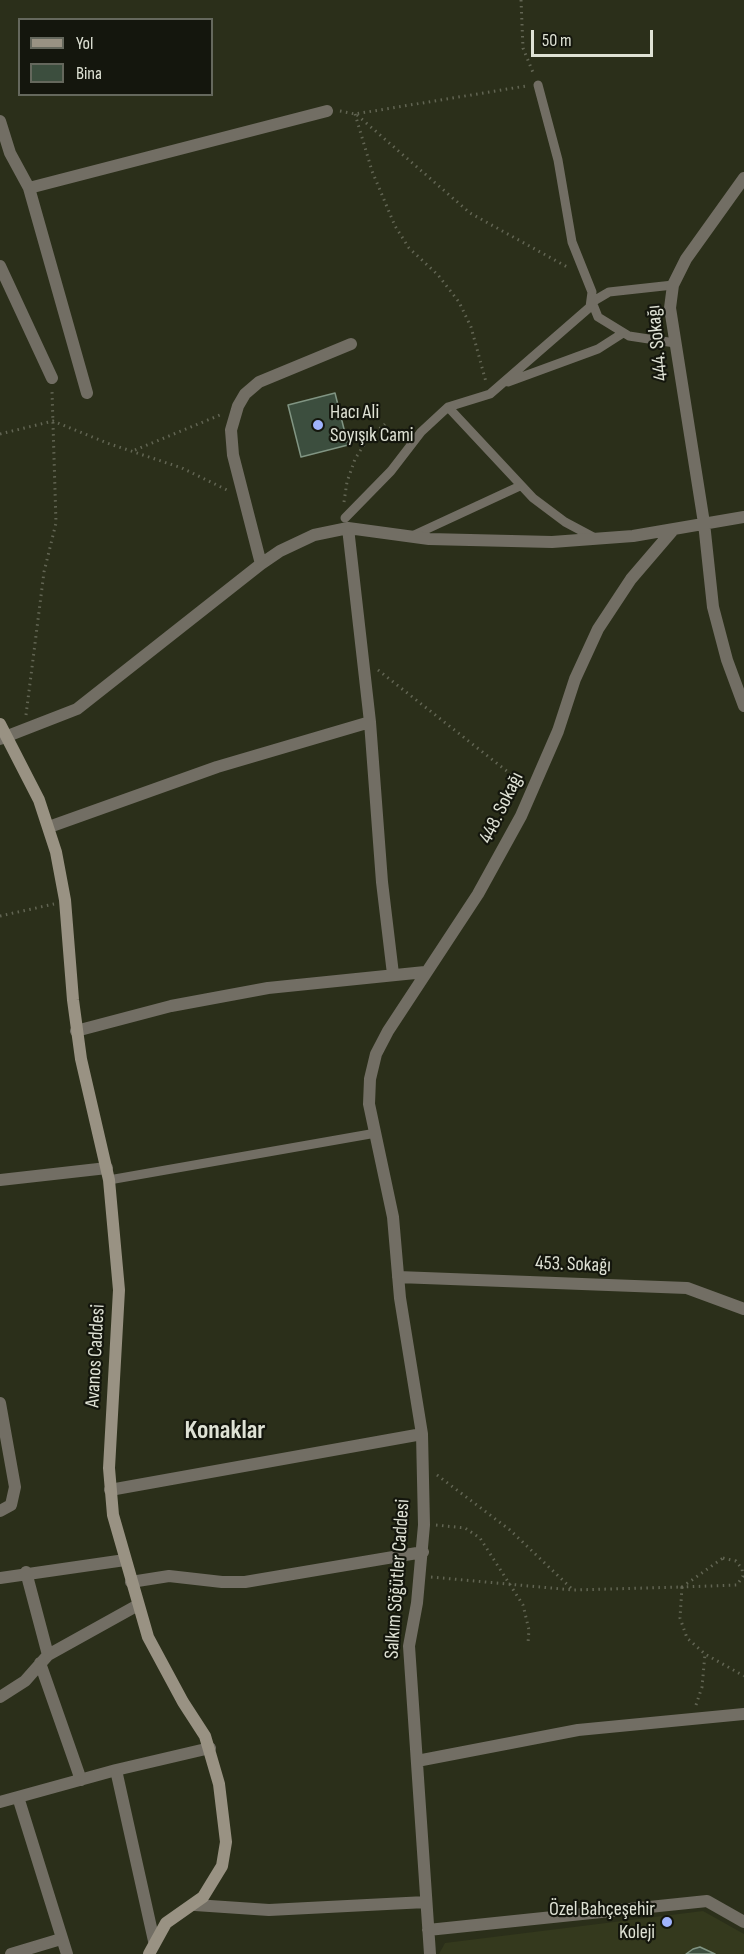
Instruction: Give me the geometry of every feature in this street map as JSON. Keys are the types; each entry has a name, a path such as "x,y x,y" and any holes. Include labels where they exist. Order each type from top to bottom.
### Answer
{"street":[{"path":"29,188 327,111"},
{"path":"0,121 10,153 29,188 87,393"},
{"name":"444. Sokağı","path":"744,178 687,259 674,285 670,308 704,524 713,607 727,660 744,706"},
{"path":"0,266 52,378"},
{"path":"261,564 231,443 238,406 245,394 259,382 351,344"},
{"path":"4,738 77,709 261,564 297,542 346,523 412,536 511,542 598,539 674,530 744,517"},
{"path":"346,523 370,722 382,882 393,974"},
{"name":"448. Sokağı","path":"369,1104 370,1079 376,1054 425,972 484,885 533,792 558,731 575,679 598,630 631,579 674,530"},
{"path":"49,827 217,767 370,722"},
{"name":"Avanos Caddesi","path":"0,724 4,738 28,775 49,827 65,900 76,1031 108,1174 119,1290 110,1490 113,1515 148,1637 210,1748 219,1784 225,1854 217,1877 195,1905 174,1916 154,1941 149,1954"},
{"path":"76,1031 229,995 320,981 425,972"},
{"name":"Salkım Söğütler Caddesi","path":"369,1104 393,1217 398,1277 422,1434 423,1552 410,1646 430,1954"},
{"path":"0,1180 108,1174"},
{"name":"453. Sokağı","path":"398,1277 687,1288 744,1309"},
{"path":"0,1403 15,1493 10,1505 0,1511"},
{"path":"110,1490 422,1434"},
{"path":"131,1582 176,1576 222,1582 245,1582 423,1552"},
{"path":"0,1578 26,1572 125,1560"},
{"path":"26,1572 44,1659 81,1780"},
{"path":"0,1697 25,1681 44,1659 138,1605"},
{"path":"417,1761 578,1730 690,1717 744,1714"},
{"path":"0,1802 116,1770 210,1748"},
{"path":"116,1770 154,1941"},
{"path":"18,1797 67,1954"},
{"path":"428,1930 707,1901 744,1922"},
{"path":"195,1905 269,1910 426,1902"},
{"path":"11,1954 61,1939"}],"lane":[{"path":"538,84 558,160 572,242 592,292 592,302 598,317 623,333 649,340 675,343"},
{"path":"346,523 421,432 448,407 490,394 586,312 592,302 609,292 674,285"},
{"path":"503,384 598,349 623,333"},
{"path":"448,407 520,486 548,511 598,539"},
{"path":"412,536 520,486"},
{"path":"108,1174 376,1133"}],"path":[{"path":"356,114 538,84 523,48 521,0"},
{"path":"356,114 470,213 587,278"},
{"path":"356,114 372,171 395,226 410,248 438,275 462,308 471,327 478,361 490,394"},
{"path":"24,730 44,572 56,523 52,378"},
{"path":"134,451 185,431 238,406"},
{"path":"0,434 53,421 197,474 245,503"},
{"path":"346,523 347,482 355,459 367,440 385,424"},
{"path":"363,658 533,792"},
{"path":"0,916 28,912 65,900"},
{"path":"424,1466 510,1530 573,1590"},
{"path":"424,1525 465,1528 476,1534 519,1597 525,1611 528,1643"},
{"path":"420,1576 508,1582 573,1590 734,1586 740,1583 743,1573 736,1561 723,1558 682,1587"},
{"path":"682,1587 680,1618 683,1629 693,1646 744,1676"},
{"path":"690,1717 702,1687 705,1654"}],"shaded area":[{"name":"Özel Bahçeşehir Koleji","path":"703,1911 744,1934 744,1954 439,1954 445,1943"}],"building":[{"name":"Hacı Ali Soyışık Cami","path":"335,393 348,445 301,457 288,405"},
{"path":"700,1947 715,1954 686,1954"}],"place":[{"name":"Hacı Ali Soyışık Cami","path":"318,425"},
{"name":"Özel Bahçeşehir Koleji","path":"667,1922"}],"district":[{"name":"Konaklar","path":"225,1431"}]}
